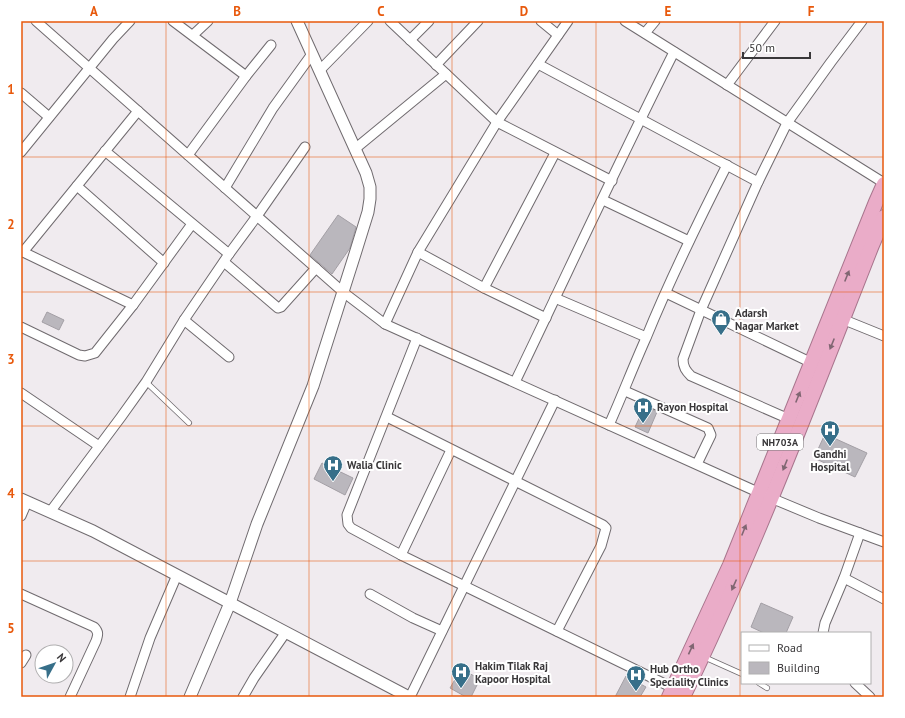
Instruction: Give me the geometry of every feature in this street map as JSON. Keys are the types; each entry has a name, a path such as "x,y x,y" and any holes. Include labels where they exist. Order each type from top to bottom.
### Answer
{"highway":[{"name":"NH703A","path":"675,694 730,565 765,495 789,419 884,184"},
{"name":"NH703A","path":"675,694 703,656 765,495 842,319 884,217"}],"street":[{"path":"21,152 113,39 130,21"},
{"path":"173,21 246,76"},
{"path":"193,35 208,21"},
{"path":"190,697 230,603 257,524 313,386 368,212 370,187 368,180 356,148 298,21"},
{"path":"320,70 368,21"},
{"path":"390,21 497,122 554,153 612,181"},
{"path":"410,40 429,21"},
{"path":"436,65 478,21"},
{"path":"541,21 558,35"},
{"path":"385,324 418,252 497,122 568,21"},
{"path":"625,21 884,184"},
{"path":"645,33 655,21"},
{"path":"727,85 776,21"},
{"path":"789,419 691,376 683,366 683,359 701,310 758,182 787,123 862,21"},
{"path":"41,23 89,68 343,292 385,324 765,495 819,518 884,542"},
{"path":"188,155 246,76 271,45"},
{"path":"515,382 674,52"},
{"path":"225,188 273,108 312,54"},
{"path":"538,64 727,164 758,182"},
{"path":"356,148 446,74"},
{"path":"21,93 49,117"},
{"path":"133,305 22,252 138,111"},
{"path":"50,512 146,382 184,320 305,147"},
{"path":"105,151 192,224 278,308 281,307 316,268"},
{"path":"484,288 554,153"},
{"path":"609,425 625,391 646,337 688,241 727,164"},
{"path":"77,186 164,263"},
{"path":"603,200 688,241"},
{"path":"21,327 79,355 89,355 95,353 133,305 192,224"},
{"path":"418,252 484,288 546,318"},
{"path":"666,293 812,363"},
{"path":"555,298 646,337"},
{"path":"842,319 884,336"},
{"path":"184,320 229,357"},
{"path":"417,338 347,515 348,524 351,528 401,555 557,631 675,694"},
{"path":"625,391 709,429 711,435 698,464"},
{"path":"21,393 99,446"},
{"path":"21,516 24,500 93,531 410,697 555,400"},
{"path":"387,417 598,522 606,528 601,546 557,631"},
{"path":"401,555 452,450"},
{"path":"823,632 824,623 844,578 860,534"},
{"path":"130,697 150,638 177,575"},
{"path":"844,578 884,599"},
{"path":"21,594 94,627 97,631 98,635 96,641 70,697"},
{"path":"370,594 413,618 442,631"},
{"path":"243,697 254,678 286,632"},
{"path":"21,663 26,654"},
{"path":"856,684 870,697"}],"lane":[{"path":"146,382 189,423"},
{"path":"703,656 741,674"},
{"path":"761,684 767,688"}],"building":[{"path":"338,215 356,227 350,248 332,274 310,255"},
{"path":"47,312 64,320 59,330 42,322"},
{"path":"645,406 657,412 648,433 635,427"},
{"path":"825,434 867,453 855,477 814,458"},
{"path":"322,463 353,478 345,495 314,479"},
{"path":"761,603 793,617 786,632 762,632 751,627"},
{"path":"461,669 480,679 471,697 466,697 450,688"},
{"path":"626,676 646,687 640,697 615,697"}],"place":[{"name":"Adarsh Nagar Market","path":"721,336"},
{"name":"Rayon Hospital","path":"643,424"},
{"name":"Gandhi Hospital","path":"830,447"},
{"name":"Walia Clinic","path":"333,482"},
{"name":"Hakim Tilak Raj Kapoor Hospital","path":"461,689"},
{"name":"Hub Ortho Speciality Clinics","path":"636,692"}]}
